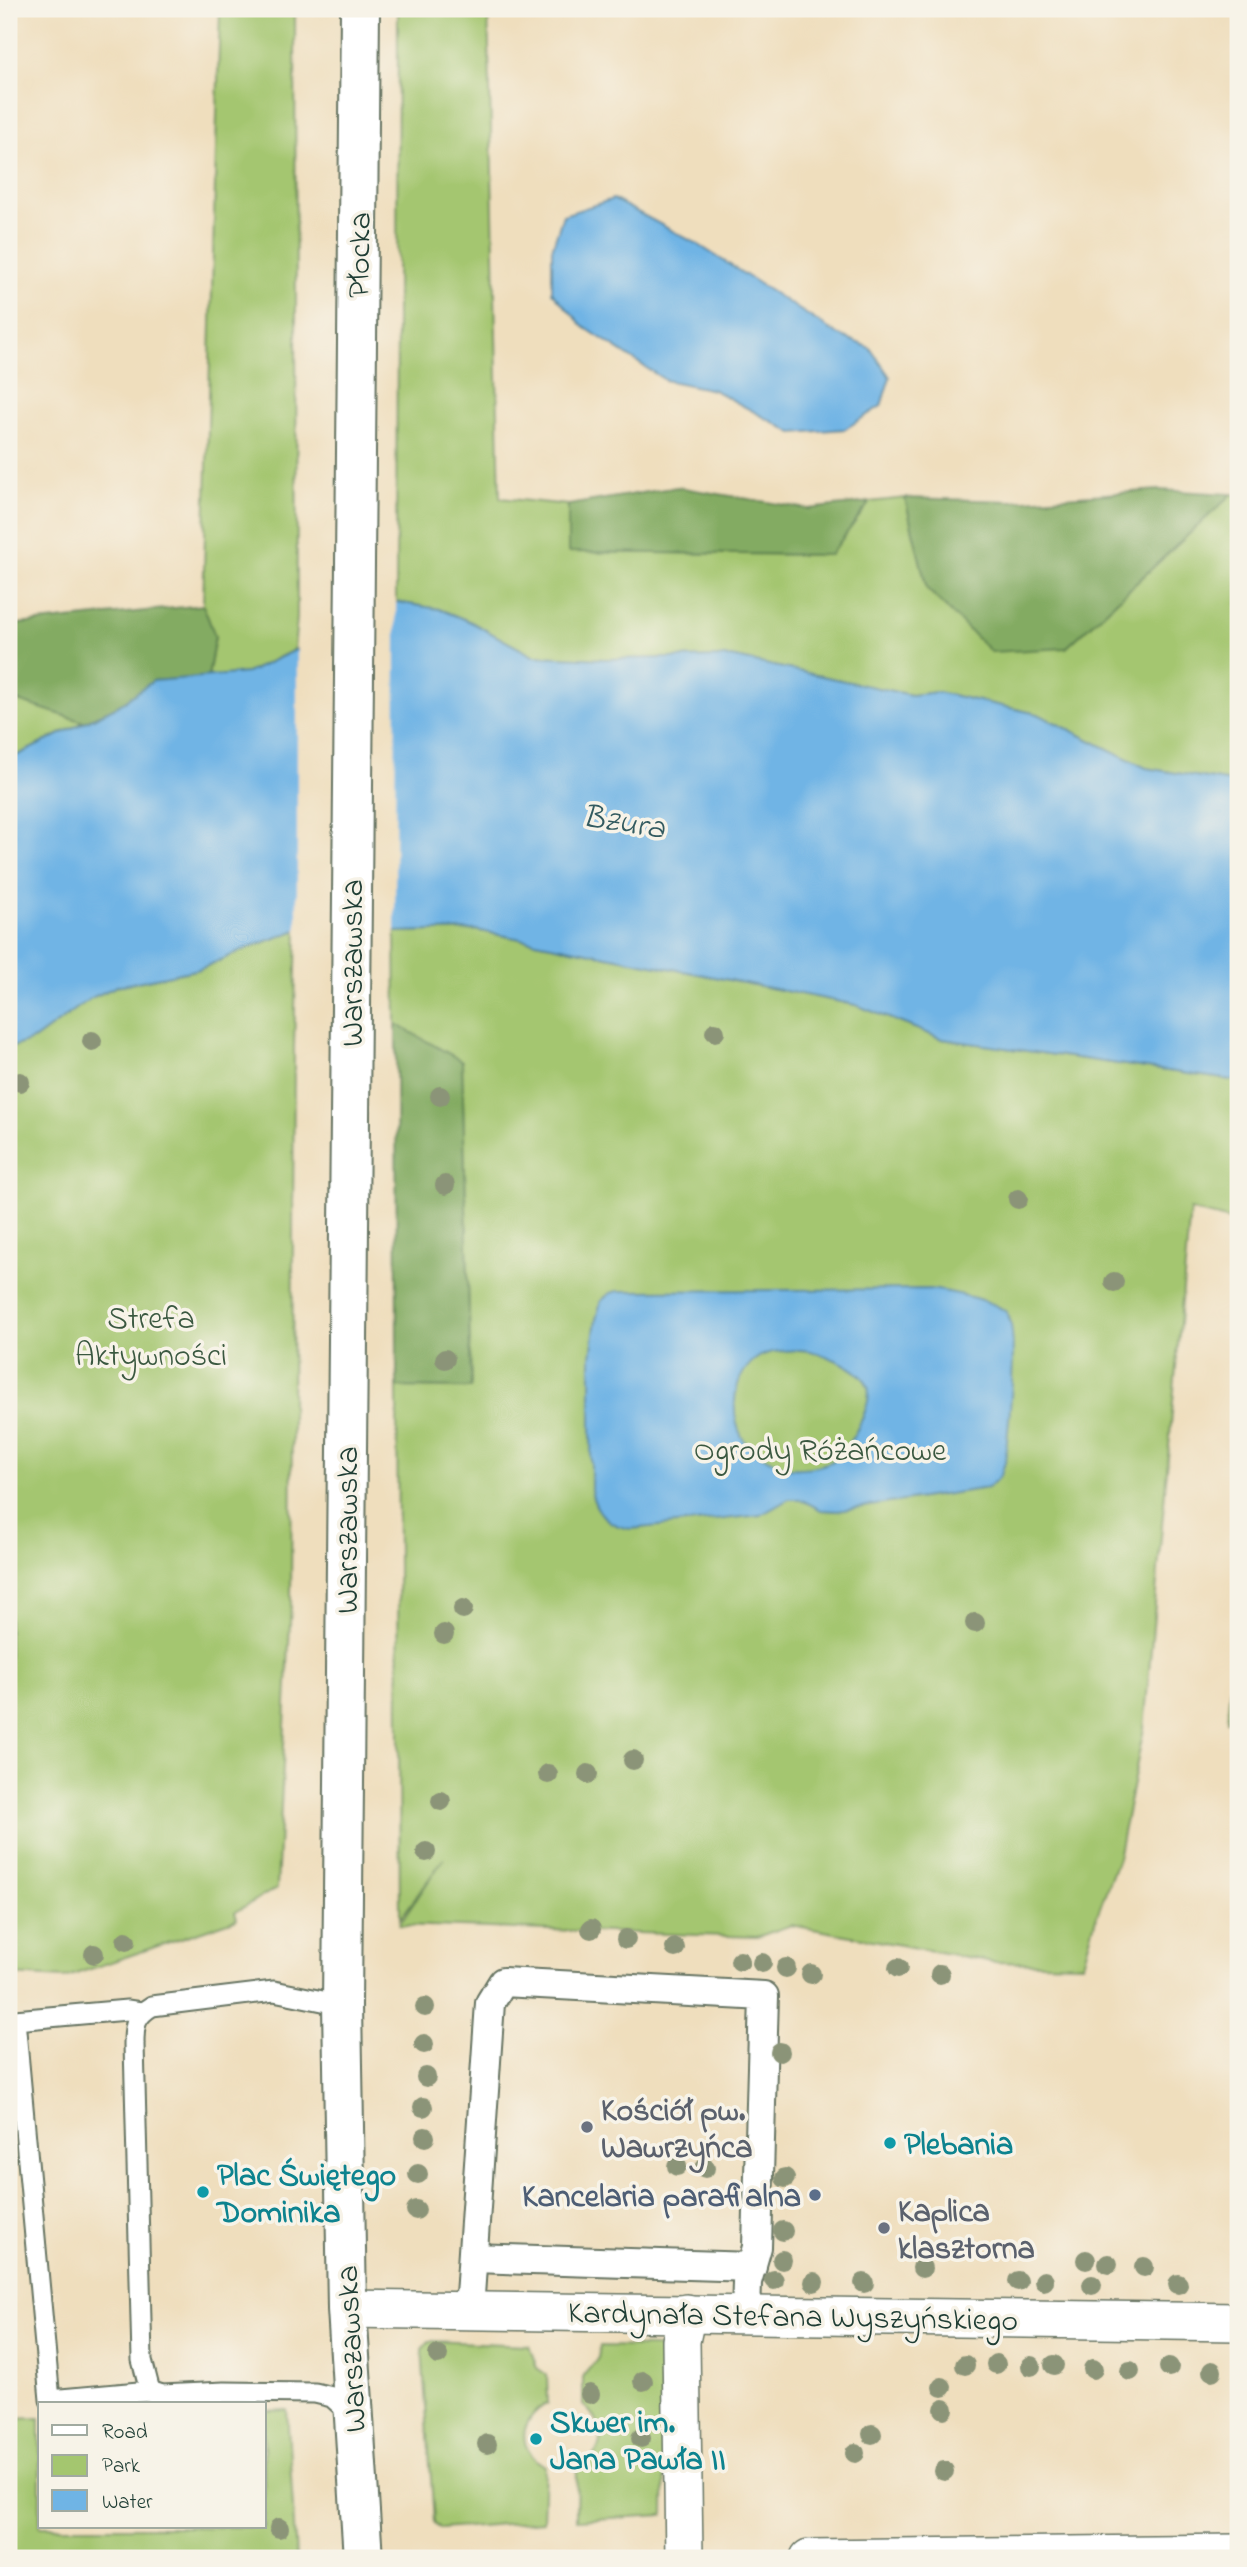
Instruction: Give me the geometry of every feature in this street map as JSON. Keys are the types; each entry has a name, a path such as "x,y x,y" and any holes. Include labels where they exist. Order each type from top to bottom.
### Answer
{"street":[{"name":"Płocka","path":"355,501 360,9"},
{"name":"Warszawska","path":"355,501 342,2005 347,2309 363,2558"},
{"path":"469,2309 490,2003 503,1982 764,1996 757,2247 747,2282 746,2314"},
{"path":"473,2258 752,2267"},
{"name":"Kardynała Stefana Wyszyńskiego","path":"347,2309 1238,2322"},
{"path":"684,2558 681,2341 687,2313"},
{"path":"809,2558 1238,2553"}],"lane":[{"path":"342,2005 274,1991 152,2006 141,2012 127,2010 15,2020 50,2400 150,2391 162,2395 224,2392 315,2393 332,2397 343,2407 354,2426"},
{"path":"141,2012 134,2031 140,2291 142,2360 150,2391"}],"green space":[{"path":"220,9 295,9 297,618 294,650 247,673 208,677 215,636 203,605"},
{"path":"398,9 488,9 500,498 568,505 568,552 830,555 870,502 905,498 927,589 1066,648 1232,494 1238,495 1238,783 1146,768 1038,714 938,692 911,695 731,657 604,659 533,656 471,622 439,609 396,602"},
{"path":"677,487 808,509 870,502 830,555 568,552 568,505"},
{"path":"1159,490 1232,494 1066,648 991,652 927,589 905,498 1011,501"},
{"path":"203,605 215,636 208,677 153,681 118,706 84,722 9,698 9,625"},
{"path":"9,698 84,722 9,757"},
{"name":"Strefa Aktywności","path":"297,930 291,1603 277,1888 235,1912 237,1919 64,1978 9,1975 9,1048 35,1039 91,998 117,986 200,969"},
{"name":"Ogrody Różańcowe","path":"475,930 856,1005 942,1039 1238,1081 1238,1222 1190,1210 1144,1728 1118,1858 1083,1964 993,1962 791,1925 757,1937 399,1925 444,1858 400,1919 397,1387 471,1388 462,1061 396,1024 395,932"},
{"path":"396,1024 462,1061 471,1388 397,1387"},
{"path":"1238,1598 1238,1721 1227,1721"},
{"path":"429,2341 529,2345 537,2368 547,2375 548,2403 531,2417 524,2434 529,2451 545,2466 543,2521 441,2529 434,2522 422,2349"},
{"path":"600,2346 657,2347 666,2355 664,2515 576,2520 577,2468 594,2455 600,2439 596,2422 583,2405 583,2376 598,2358"},
{"path":"287,2410 296,2558 9,2558 9,2419 38,2418 38,2528 266,2528 266,2411"}],"water":[{"path":"613,199 699,245 837,334 870,348 890,377 881,406 845,429 793,433 714,390 665,380 584,327 552,292 552,249 563,215"},
{"name":"Bzura","path":"396,602 439,609 471,622 533,656 604,659 731,657 911,695 937,692 1038,714 1146,768 1238,783 1238,1081 942,1039 856,1005 475,930 297,930 200,969 117,986 91,998 35,1039 9,1048 9,757 118,706 153,681 247,673"},
{"path":"929,1289 970,1297 1000,1308 1006,1312 1010,1322 1013,1359 1005,1462 1001,1475 988,1488 837,1511 821,1510 800,1499 789,1499 761,1515 631,1529 616,1525 599,1511 591,1490 591,1356 601,1301 610,1293","holes":["780,1351 809,1351 829,1357 858,1373 868,1387 869,1395 858,1428 838,1456 817,1466 787,1468 760,1455 745,1442 736,1420 738,1384 750,1364 759,1357"]}],"pier":[{"path":"396,598 395,936 297,934 297,645"}],"place":[{"name":"Kościół pw. Wawrzyńca","path":"587,2127"},
{"name":"Plebania","path":"890,2143"},
{"name":"Plac Świętego Dominika","path":"203,2192"},
{"name":"Kancelaria parafialna","path":"815,2195"},
{"name":"Kaplica klasztorna","path":"884,2228"},
{"name":"Skwer im. Jana Pawła II","path":"536,2439"}]}
